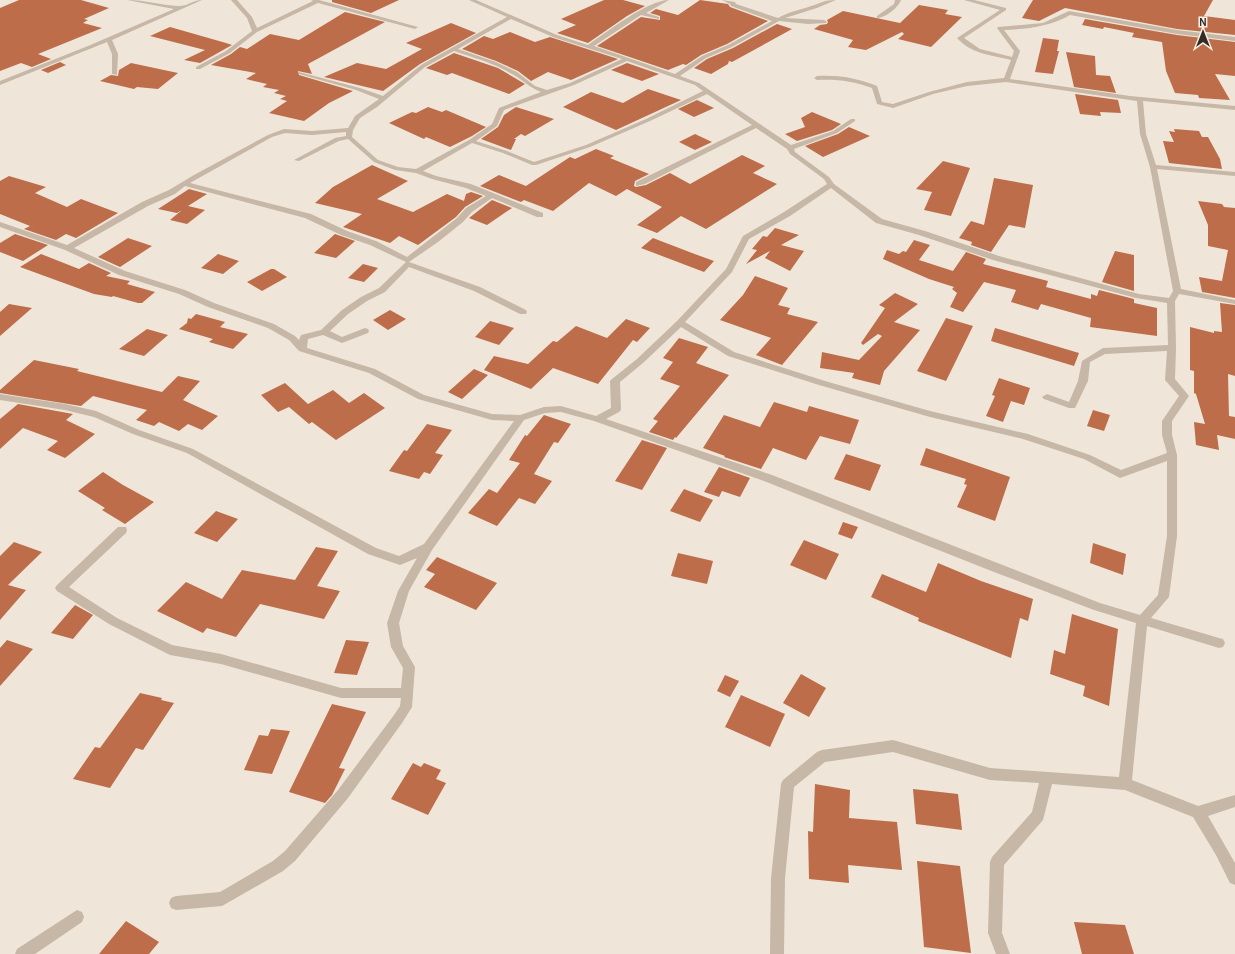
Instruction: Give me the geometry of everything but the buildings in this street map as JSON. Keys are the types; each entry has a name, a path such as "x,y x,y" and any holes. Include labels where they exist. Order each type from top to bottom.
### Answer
{"street":[{"path":"130,0 179,8"},
{"path":"0,83 109,39 199,0"},
{"path":"234,0 250,18 254,31"},
{"path":"198,68 226,54 246,41 254,31 297,12 316,0 415,27"},
{"path":"472,0 555,36 627,59 697,84 790,148 792,153 827,178 831,185 879,221 922,233 996,258 1139,296 1171,301"},
{"path":"589,47 641,13 666,0"},
{"path":"725,0 734,3 733,5 772,19 822,24"},
{"path":"820,0 830,1"},
{"path":"879,17 896,5 898,0"},
{"path":"967,0 1004,9 960,38 967,45 976,50 1014,59"},
{"path":"675,77 704,57 730,46 779,20 796,12 815,8 830,1"},
{"path":"641,13 657,18"},
{"path":"1006,80 1017,51 1000,28 1038,27 1060,20 1069,13 1177,32 1235,39"},
{"path":"297,160 349,134 357,117 375,106 423,66 511,17"},
{"path":"109,39 115,54 115,74"},
{"path":"454,49 494,63 515,73 533,87 547,92"},
{"path":"417,171 471,141 495,125 502,109 572,84 627,59"},
{"path":"301,73 344,85 384,99"},
{"path":"816,78 842,77 853,79 875,87 878,102 892,106 931,93 967,84 1006,80 1140,99 1235,108"},
{"path":"471,141 505,152 534,164 595,143 648,120 707,91"},
{"path":"1125,784 1142,620 1163,597 1172,536 1172,455 1167,435 1167,421 1184,396 1170,380 1172,348 1171,301 1178,291 1153,167 1143,134 1140,99"},
{"path":"790,148 835,132 853,120"},
{"path":"639,184 684,162 710,147 757,125"},
{"path":"68,248 145,204 172,192 196,176 270,136 284,131 349,134 376,161 397,169 417,171 434,178 468,186 540,215"},
{"path":"1153,167 1235,174"},
{"path":"184,184 308,216 344,233 373,243 407,262 477,289 523,312"},
{"path":"597,419 616,410 615,382 640,361 680,323 729,270 746,238 787,214 831,185"},
{"path":"302,348 304,337 324,332 345,312 364,298 382,290 407,262 460,220 469,210 492,195"},
{"path":"0,224 68,248 122,273 182,292 211,305 271,326 292,338 302,348 372,371 422,397 492,417 521,418 544,410 561,409 597,419 768,478 1098,607 1219,643"},
{"path":"1178,291 1235,302"},
{"path":"680,323 731,354 822,383 930,414 1025,436 1087,457 1120,474 1172,455"},
{"path":"324,332 342,340 365,331"},
{"path":"1047,397 1072,406 1083,382 1086,361 1103,351 1172,348"},
{"path":"0,397 65,407 96,414 136,432 190,451 372,551 400,561 428,547"},
{"path":"176,903 222,899 278,866 290,856 343,794 398,719 406,707 410,667 397,647 393,623 404,591 428,547 521,418"},
{"path":"122,530 61,588 113,621 170,650 221,659 341,693 407,693"},
{"path":"777,954 778,878 788,784 822,756 893,746 990,774 1125,784 1198,812 1235,801"},
{"path":"1003,954 995,933 997,862 1038,815 1046,777"},
{"path":"1198,812 1221,850 1235,878"},
{"path":"22,954 77,917"}]}
